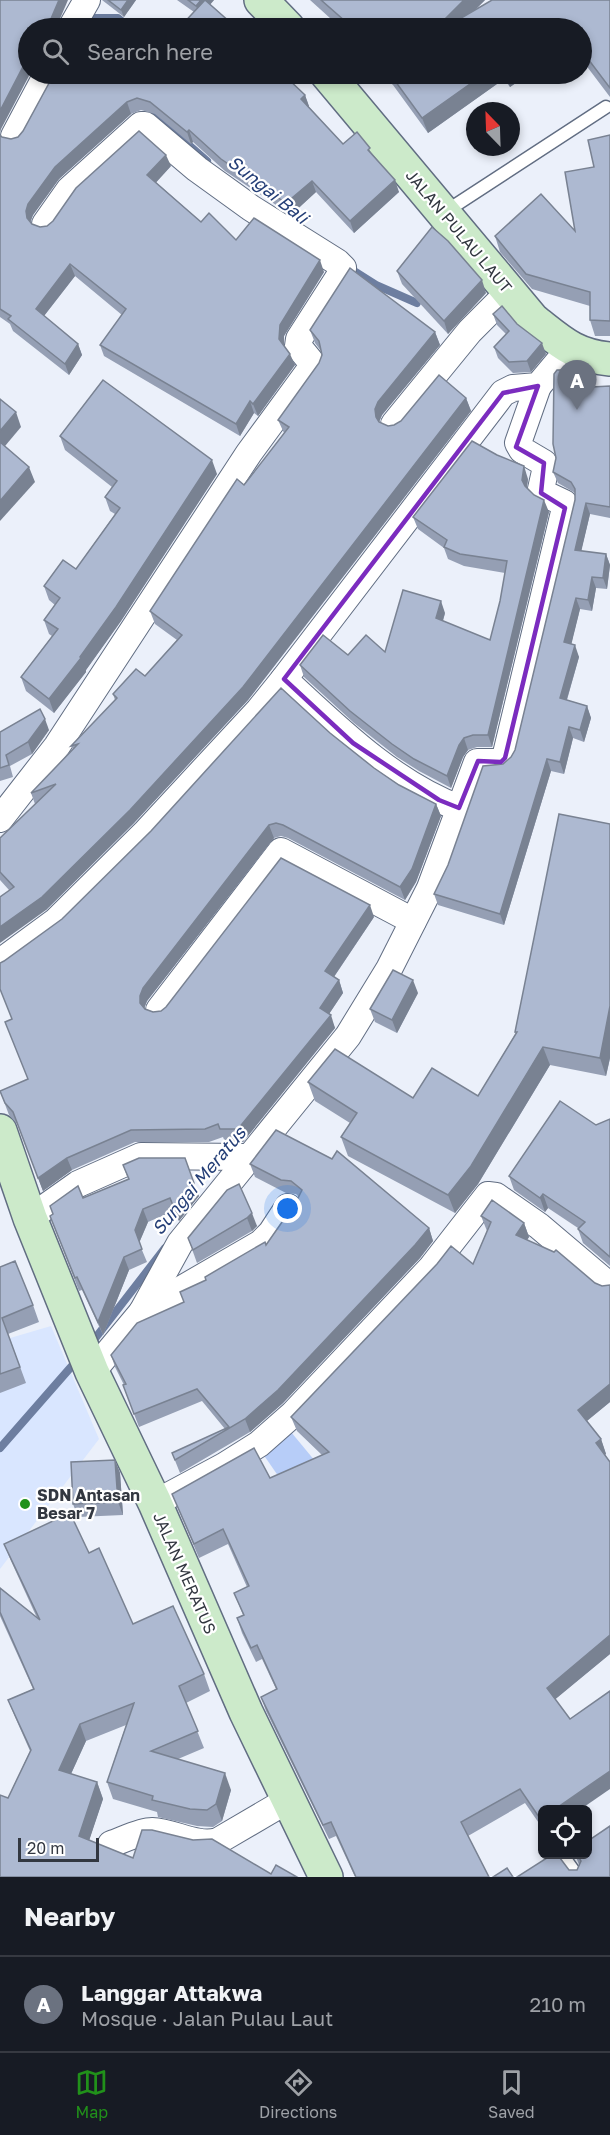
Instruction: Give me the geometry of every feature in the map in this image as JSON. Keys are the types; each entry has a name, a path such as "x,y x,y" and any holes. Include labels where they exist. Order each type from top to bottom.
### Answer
{"street":[{"path":"261,0 278,18"},
{"path":"14,136 42,84"},
{"name":"JALAN PULAU LAUT","path":"335,84 533,320 569,349 585,356 610,359"},
{"path":"0,819 57,746 249,453 312,367 312,363 298,346 298,342 343,268 197,170 145,125 141,125 69,190 45,224"},
{"path":"394,424 470,331 509,291"},
{"path":"142,1312 180,1243 215,1198 240,1158 348,1036 389,969 430,888 477,762 501,762 505,758 566,508 564,503 544,495 542,489 546,467 544,463 522,450 518,443 538,386 569,349"},
{"path":"0,962 56,921 129,849 259,710 503,393 513,388 538,386"},
{"path":"284,679 353,742 428,796 459,808"},
{"path":"159,1010 281,851 413,921"},
{"name":"JALAN MERATUS","path":"0,1131 30,1218 85,1354 155,1503 246,1712 326,1877"},
{"path":"30,1218 78,1184 133,1159 149,1156 240,1158"},
{"path":"155,1503 224,1466 259,1444 293,1413 431,1268 488,1196 496,1196 539,1226 610,1286"},
{"path":"85,1354 142,1312 261,1243 271,1233 288,1207"},
{"path":"111,1844 150,1831 171,1833 207,1844 218,1841 288,1800"}],"lane":[{"path":"444,213 606,106"},
{"path":"565,1859 578,1877"}],"highlighted area":[{"path":"538,386 516,447 544,463 541,493 565,508 505,758 501,762 478,761 459,808 439,800 353,743 284,679 503,393"}],"shaded area":[{"name":"SDN Antasan Besar 7","path":"51,1326 99,1439 0,1569 0,1341"},
{"path":"291,1432 320,1467 281,1480 263,1454"}],"building":[{"path":"0,0 59,0 51,18 18,18 18,76 0,111"},
{"path":"108,0 128,0 121,10"},
{"path":"188,0 201,0 196,6"},
{"path":"205,0 225,18 188,18"},
{"path":"321,0 464,0 446,18 342,18"},
{"path":"492,0 610,0 610,88 592,64 592,18 461,18"},
{"path":"49,84 293,84 305,95 301,99 343,144 357,132 370,148 368,150 395,180 350,221 312,181 286,203 221,159 189,130 187,132 150,102 137,98 127,102 55,167 28,204 27,218 32,224 40,227 47,226 76,188 139,131 166,155 147,175 201,222 209,213 236,240 254,218 320,260 280,325 279,339 290,354 253,404 250,401 236,424 100,345 126,309 70,264 36,309 78,344 65,364 8,319 11,316 0,309 0,135 11,139 18,137"},
{"path":"397,84 470,84 422,118"},
{"path":"610,135 610,321 590,320 590,292 526,274 495,236 541,194 575,231 565,172 594,167 588,140"},
{"path":"432,227 448,241 482,280 444,321 397,271"},
{"path":"350,268 435,332 378,402 375,409 379,422 388,426 401,421 439,375 466,398 243,687 130,810 42,897 0,927 0,897 14,887 0,872 0,838 56,784 31,793 78,744 71,746 117,698 113,694 136,669 145,676 182,635 150,611 237,479 244,485 289,427 278,420 319,363 322,355 319,341 310,330"},
{"path":"502,306 517,324 542,343 527,361 509,362 494,347 509,331 493,314"},
{"path":"557,370 577,370 592,387 610,386 610,507 586,503 575,550 606,554 603,578 592,577 588,600 576,598 564,642 575,645 560,698 587,706 580,730 569,727 560,762 547,759 500,914 434,894 448,865 483,766 503,764 515,750 575,500 575,489 571,482 553,472 556,458 553,444 554,374"},
{"path":"103,380 212,460 116,607 49,699 21,677 58,629 44,620 60,598 44,586 63,560 76,569 120,508 105,497 117,481 60,436"},
{"path":"0,399 16,412 0,431"},
{"path":"472,441 524,466 522,480 525,486 534,495 544,500 488,735 473,735 464,738 447,776 414,759 392,744 350,711 300,665 323,635 348,655 366,635 385,652 403,590 441,601 436,618 490,640 507,561 460,554 444,547 447,540 413,517"},
{"path":"0,442 29,467 0,501"},
{"path":"281,688 330,733 374,768 399,785 436,804 412,869 400,887 283,825 276,823 269,825 143,988 140,1003 145,1009 153,1012 161,1011 166,1007 281,858 370,905 325,971 339,980 320,1008 331,1015 238,1129 220,1129 218,1124 205,1129 131,1130 67,1158 38,1178 13,1112 5,1103 0,1091 28,1079 5,1022 12,1019 0,989 0,963 62,919 151,831"},
{"path":"40,709 45,719 28,742 6,755 9,765 0,768 0,732"},
{"path":"559,814 610,824 610,1006 600,1058 543,1047 471,1166 448,1195 341,1137 357,1113 308,1082 335,1049 413,1098 432,1068 478,1096 517,1032 515,1032"},
{"path":"393,970 413,980 392,1020 370,1009"},
{"path":"560,1101 596,1125 610,1119 610,1257 578,1229 585,1222 543,1194 540,1198 509,1176"},
{"path":"276,1130 332,1159 337,1151 429,1228 278,1390 245,1419 175,1460 172,1453 229,1427 197,1389 134,1414 123,1385 126,1384 111,1355 137,1323 184,1302 180,1292 206,1280 205,1277 265,1242 266,1245 302,1190 291,1181 281,1180 250,1164"},
{"path":"139,1158 185,1158 194,1183 174,1208 170,1198 143,1209 135,1230 142,1249 124,1257 98,1322 77,1277 75,1278 50,1216 53,1214 50,1206 78,1186 83,1198 129,1179 123,1165"},
{"path":"239,1184 252,1213 193,1250 188,1238 227,1190"},
{"path":"492,1200 524,1223 516,1235 554,1252 556,1250 595,1283 602,1286 610,1285 610,1384 578,1410 601,1439 596,1443 610,1462 610,1635 547,1688 570,1719 610,1691 610,1771 561,1805 538,1805 538,1816 520,1789 461,1822 489,1877 356,1877 331,1822 323,1825 261,1697 277,1689 257,1645 251,1648 237,1618 244,1615 234,1593 249,1586 223,1529 194,1544 172,1494 254,1448 270,1478 329,1452 291,1417 437,1264 451,1246 473,1264 491,1222 481,1216"},
{"path":"15,1261 33,1305 2,1318 20,1367 0,1374 0,1267"},
{"path":"115,1460 118,1502 73,1504 71,1462"},
{"path":"70,1513 89,1553 99,1548 133,1624 173,1606 204,1674 179,1686 198,1731 151,1751 225,1773 216,1804 207,1810 190,1809 152,1800 153,1796 107,1782 134,1703 80,1724 59,1770 97,1782 79,1836 133,1858 142,1830 152,1830 193,1840 212,1839 271,1874 276,1865 297,1877 0,1877 0,1795 8,1798 31,1750 8,1700 34,1689 0,1612 0,1588 40,1620 4,1544"},
{"path":"610,1826 610,1877 517,1877 545,1859 561,1859 569,1870 577,1870 580,1859 592,1859 592,1838"},
{"path":"507,1868 513,1877 493,1877"}],"waterway":[{"name":"Sungai Bali","path":"92,18 118,18"},
{"name":"Sungai Bali","path":"150,108 207,161"},
{"name":"Sungai Bali","path":"346,266 376,285 417,303"},
{"name":"Sungai Meratus","path":"90,1345 165,1248"},
{"name":"Sungai Meratus","path":"0,1448 78,1359"}],"place":[{"name":"Langgar Attakwa","path":"577,410"},
{"name":"SDN Antasan Besar 7","path":"25,1504"}]}
